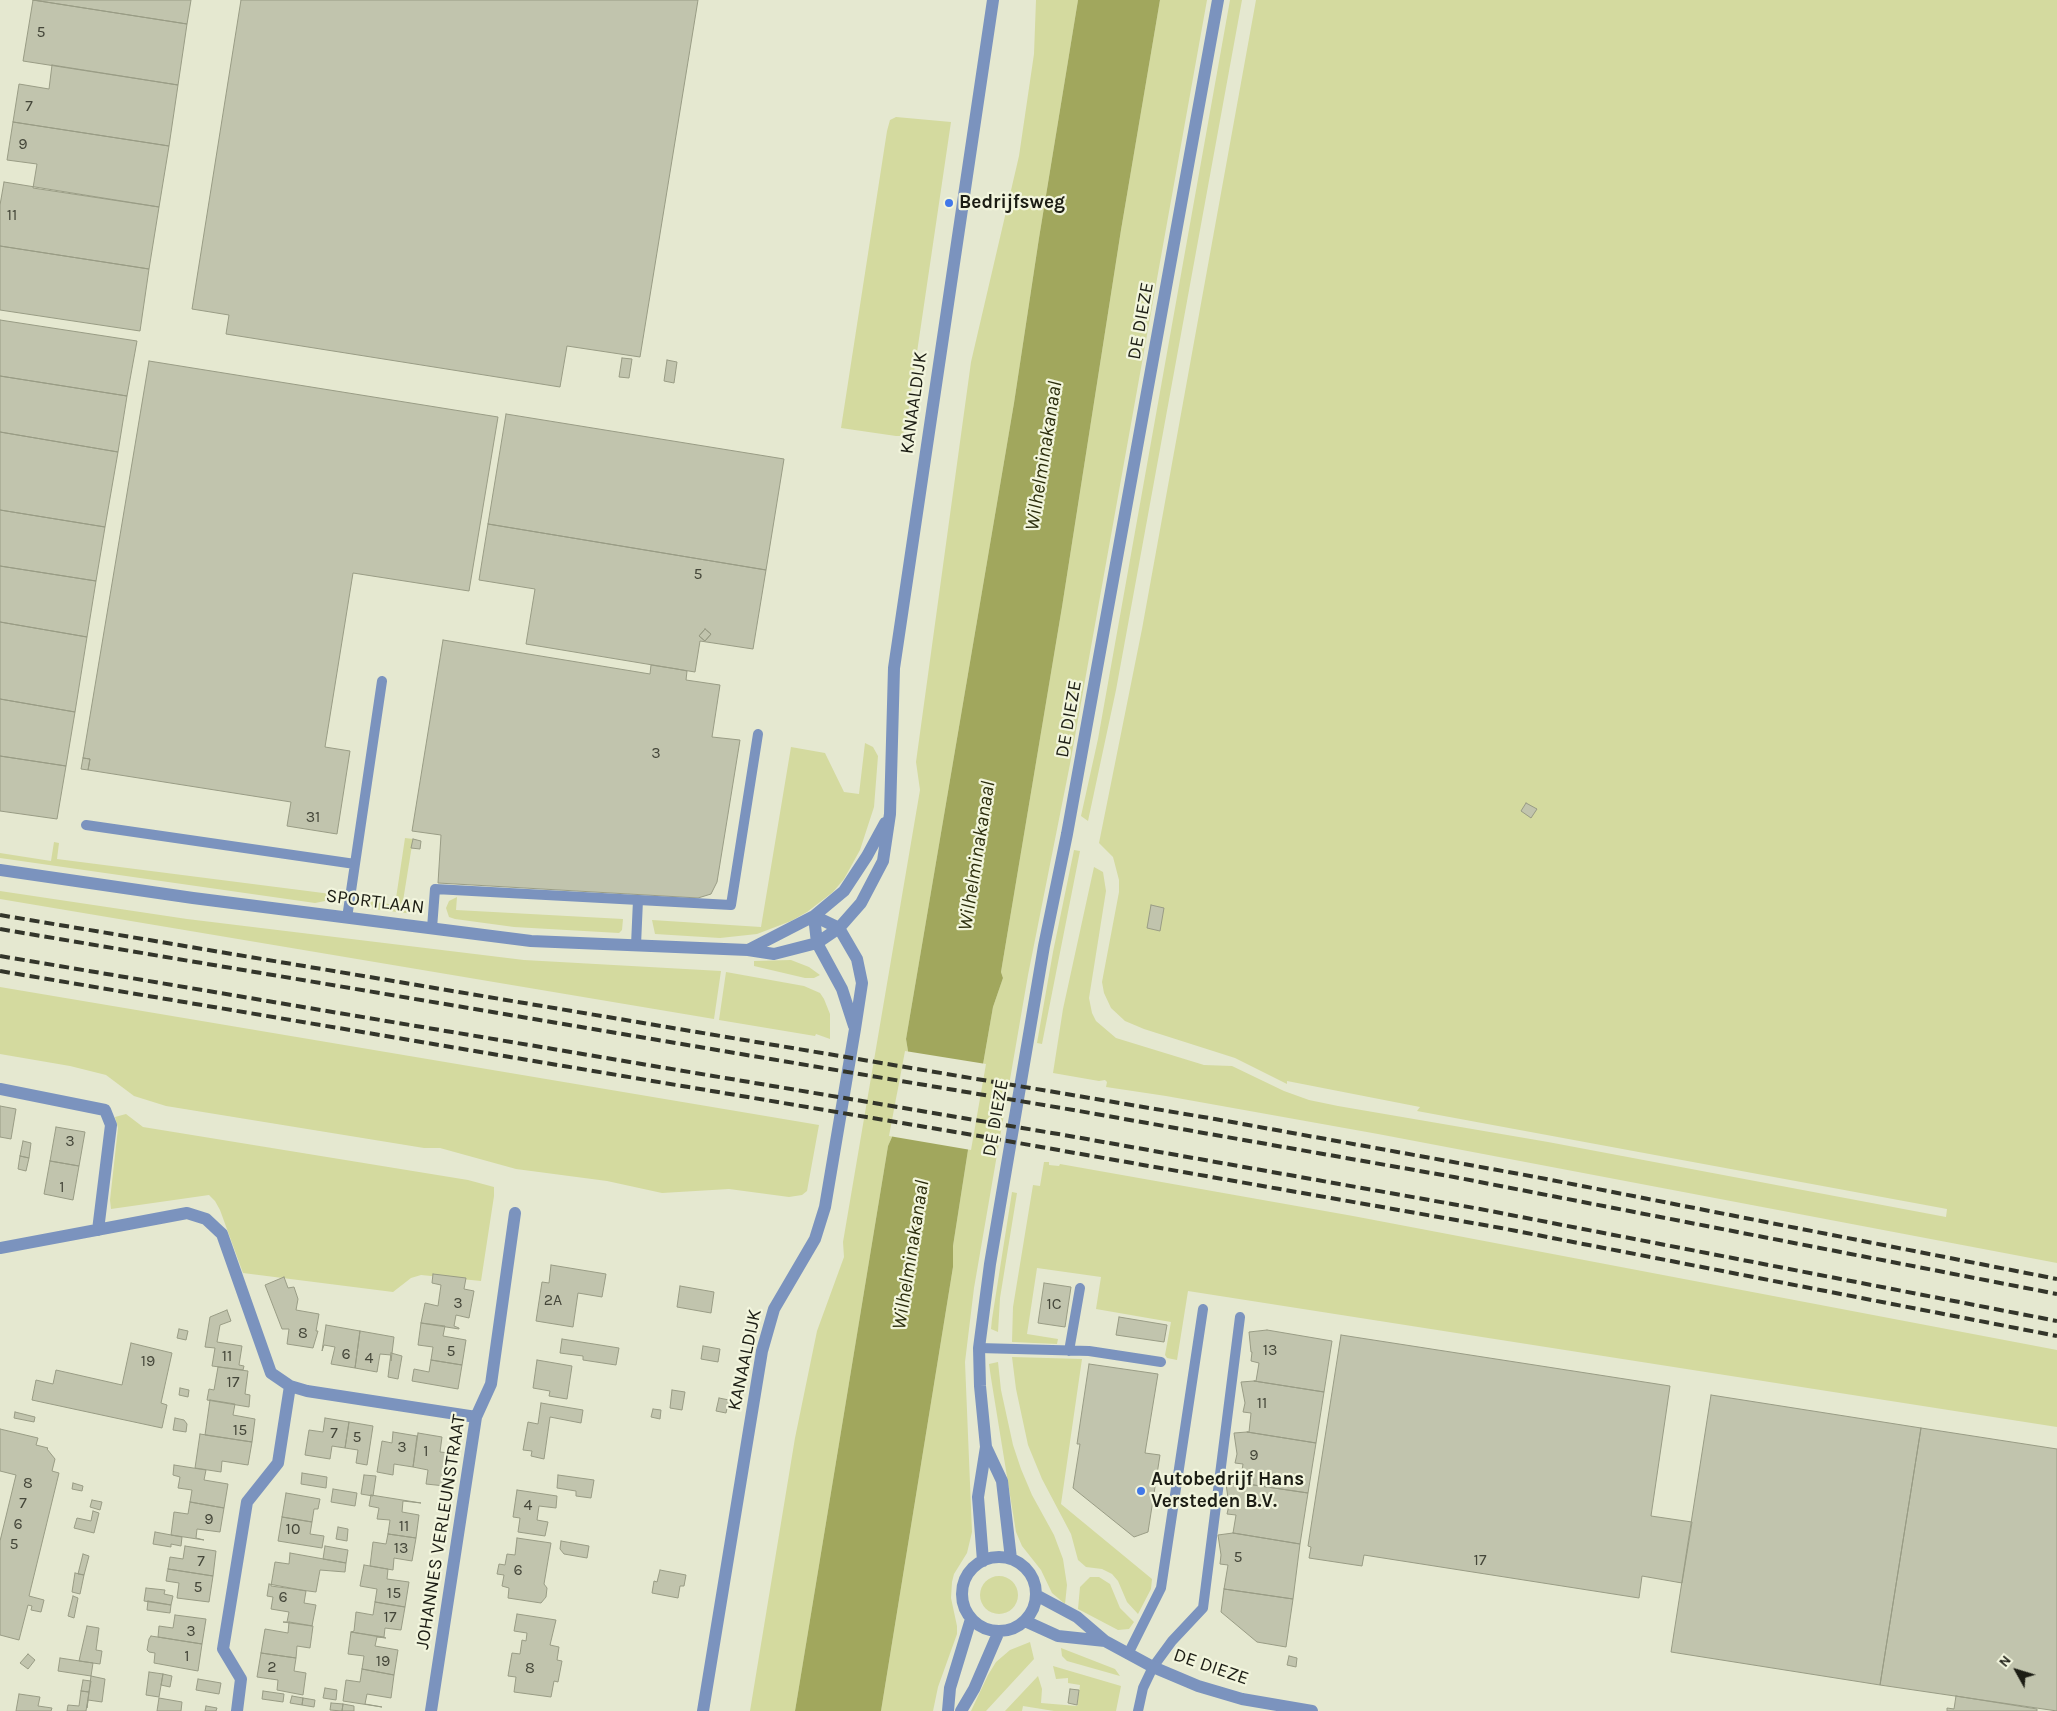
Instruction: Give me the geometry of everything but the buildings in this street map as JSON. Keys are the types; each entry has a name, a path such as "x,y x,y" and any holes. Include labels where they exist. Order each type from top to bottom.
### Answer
{"street":[{"name":"KANAALDIJK","path":"817,943 839,928 861,903 883,861 890,814 894,668 993,0"},
{"name":"DE DIEZE","path":"983,1560 978,1498 986,1447 978,1348 990,1264 1044,946 1070,815 1218,0"},
{"name":"KANAALDIJK","path":"855,1029 842,989 817,943 814,916 844,891 867,856 890,814"},
{"name":"SPORTLAAN","path":"0,870 193,898 531,941 748,950 774,954 817,943"},
{"path":"814,916 839,928"},
{"name":"SPORTLAAN","path":"748,950 814,916"},
{"name":"KANAALDIJK","path":"704,1711 762,1351 774,1309 815,1239 825,1207 862,983 857,960 839,928"},
{"path":"0,1089 105,1110 111,1125 98,1230"},
{"path":"0,1248 187,1213 206,1219 222,1234 272,1373 290,1386 307,1391 476,1417"},
{"name":"JOHANNES VERLEUNSTRAAT","path":"431,1711 476,1417 491,1384 515,1213"},
{"path":"237,1711 241,1679 223,1649 247,1502 278,1464 290,1386"},
{"name":"DE DIEZE","path":"986,1447 1002,1481 1011,1559"},
{"path":"992,1558 1011,1559 1026,1569 1032,1577 1036,1595 1030,1613 1024,1621 1008,1630 999,1631 981,1627 971,1619 963,1604 963,1587 970,1571 983,1560 992,1558"},
{"name":"DE DIEZE","path":"1036,1595 1077,1617 1105,1641 1128,1654 1198,1686 1242,1699 1312,1711"},
{"path":"948,1711 950,1688 971,1619"},
{"name":"DE DIEZE","path":"1024,1621 1058,1636 1105,1641"},
{"path":"961,1711 974,1689 999,1631"}],"lane":[{"path":"347,918 382,681"},
{"path":"432,928 435,889 730,905 758,734"},
{"path":"86,825 355,864"},
{"path":"636,945 638,900"},
{"path":"1069,1351 1080,1288"},
{"path":"1128,1654 1161,1588 1203,1309"},
{"path":"1138,1711 1143,1688 1153,1667 1172,1641 1203,1608 1240,1317"},
{"path":"978,1348 1089,1351 1161,1362"}],"shaded area":[{"path":"1036,0 1078,0 1014,403 906,1039 908,1051 892,1137 888,1146 795,1711 750,1711 795,1438 817,1331 844,1257 843,1242 920,790 916,762 971,362 1019,156 1034,54"},
{"path":"1160,0 1207,0 1070,764 1028,975 974,1288 965,1362 972,1532 967,1553 954,1574 952,1582 951,1598 957,1634 938,1687 933,1711 881,1711 953,1267 953,1246 968,1150 993,1007 1003,978 1001,972"},
{"path":"1230,0 1242,0 1116,690 1088,821 1081,816 1098,739"},
{"path":"1256,0 2057,0 2057,1263 1378,1134 1106,1087 1107,1082 1105,1080 1099,1081 1053,1073 1063,1009 1094,867 1103,872 1106,891 1089,998 1096,1021 1116,1038 1204,1065 1232,1066 1284,1091 1309,1100 1548,1142 1946,1217 1947,1209 1417,1111 1420,1107 1287,1081 1287,1084 1235,1058 1144,1029 1125,1021 1111,1008 1104,993 1102,982 1119,892 1119,880 1113,857 1099,843 1142,629"},
{"path":"896,117 951,122 907,420 904,432 900,436 841,428 887,131 890,120"},
{"path":"865,743 873,747 878,756 874,807 860,850 844,879 833,892 807,912 791,921 757,934 720,938 655,934 652,920 761,927 791,747 825,753 844,792 859,794"},
{"path":"405,838 413,839 403,901 418,904 420,909 414,914 373,909 368,901 395,905"},
{"path":"54,842 59,843 57,859 331,894 330,900 315,903 0,858 0,853 51,861"},
{"path":"1074,850 1080,851 1042,1044 1037,1043"},
{"path":"0,891 187,919 524,960 721,971 714,1019 0,899"},
{"path":"457,897 456,910 623,919 622,930 619,933 514,927 455,919 449,917 446,908 449,901"},
{"path":"791,960 809,967 820,975 814,978 805,978 754,966 754,961"},
{"path":"726,972 804,986 820,993 830,1014 830,1039 816,1034 815,1036 719,1020"},
{"path":"0,987 819,1125 807,1191 802,1195 789,1197 729,1189 662,1193 607,1181 516,1169 440,1148 424,1148 166,1106 134,1096 106,1075 70,1066 0,1054"},
{"path":"126,1114 143,1127 468,1180 494,1187 481,1281 421,1275 411,1278 393,1292 243,1273 220,1210 209,1195 111,1209 110,1200 118,1128 115,1117"},
{"path":"1044,1162 1049,1162 1049,1165 1059,1166 1060,1164 1353,1216 2057,1350 2057,1427 1188,1291 1177,1360 1167,1358 1165,1355 1171,1322 1096,1309 1101,1277 1037,1268 1027,1334 1058,1339 1057,1344 1012,1342 1013,1307 1033,1185 1040,1186"},
{"path":"1012,1192 1017,1193 1000,1298 998,1332 991,1329 992,1319"},
{"path":"1012,1357 1082,1359 1061,1504 1152,1579 1151,1589 1138,1614 1127,1602 1118,1581 1112,1574 1102,1569 1086,1567 1078,1560 1071,1534 1042,1479 1028,1445 1016,1389"},
{"path":"998,1362 1001,1390 1013,1445 1032,1495 1054,1535 1063,1559 1067,1585 1065,1604 1052,1593 1041,1570 1022,1546 1016,1532 989,1364"},
{"path":"999,1576 1012,1582 1018,1595 1012,1608 999,1614 986,1608 980,1595 986,1582"},
{"path":"1090,1577 1099,1577 1110,1584 1120,1608 1134,1622 1129,1629 1118,1630 1078,1609 1080,1587"},
{"path":"1030,1642 1034,1659 986,1711 971,1711 996,1662 1010,1650"},
{"path":"1061,1648 1115,1669 1120,1676 1067,1661 1062,1656"},
{"path":"1053,1666 1121,1686 1116,1711 1054,1711 1023,1706 1022,1711 1005,1711 1038,1676 1042,1689 1041,1703 1077,1706 1080,1685 1068,1683 1068,1678 1056,1679"}],"water":[{"name":"Wilhelminakanaal","path":"1078,0 1160,0 1001,972 1003,978 993,1007 968,1150 953,1246 953,1267 881,1711 795,1711 888,1146 892,1137 908,1051 906,1039 1014,403"}],"pier":[{"path":"905,1051 986,1064 971,1150 889,1136"}],"railway":[{"path":"0,915 1215,1119 1536,1177 2057,1279"},
{"path":"0,929 1079,1111 1454,1177 2057,1294"},
{"path":"0,956 1064,1135 1480,1209 2057,1321"},
{"path":"0,971 973,1135 1501,1228 2057,1336"}],"place":[{"name":"Bedrijfsweg","path":"949,203"},
{"name":"Autobedrijf Hans Versteden B.V.","path":"1141,1491"}]}
